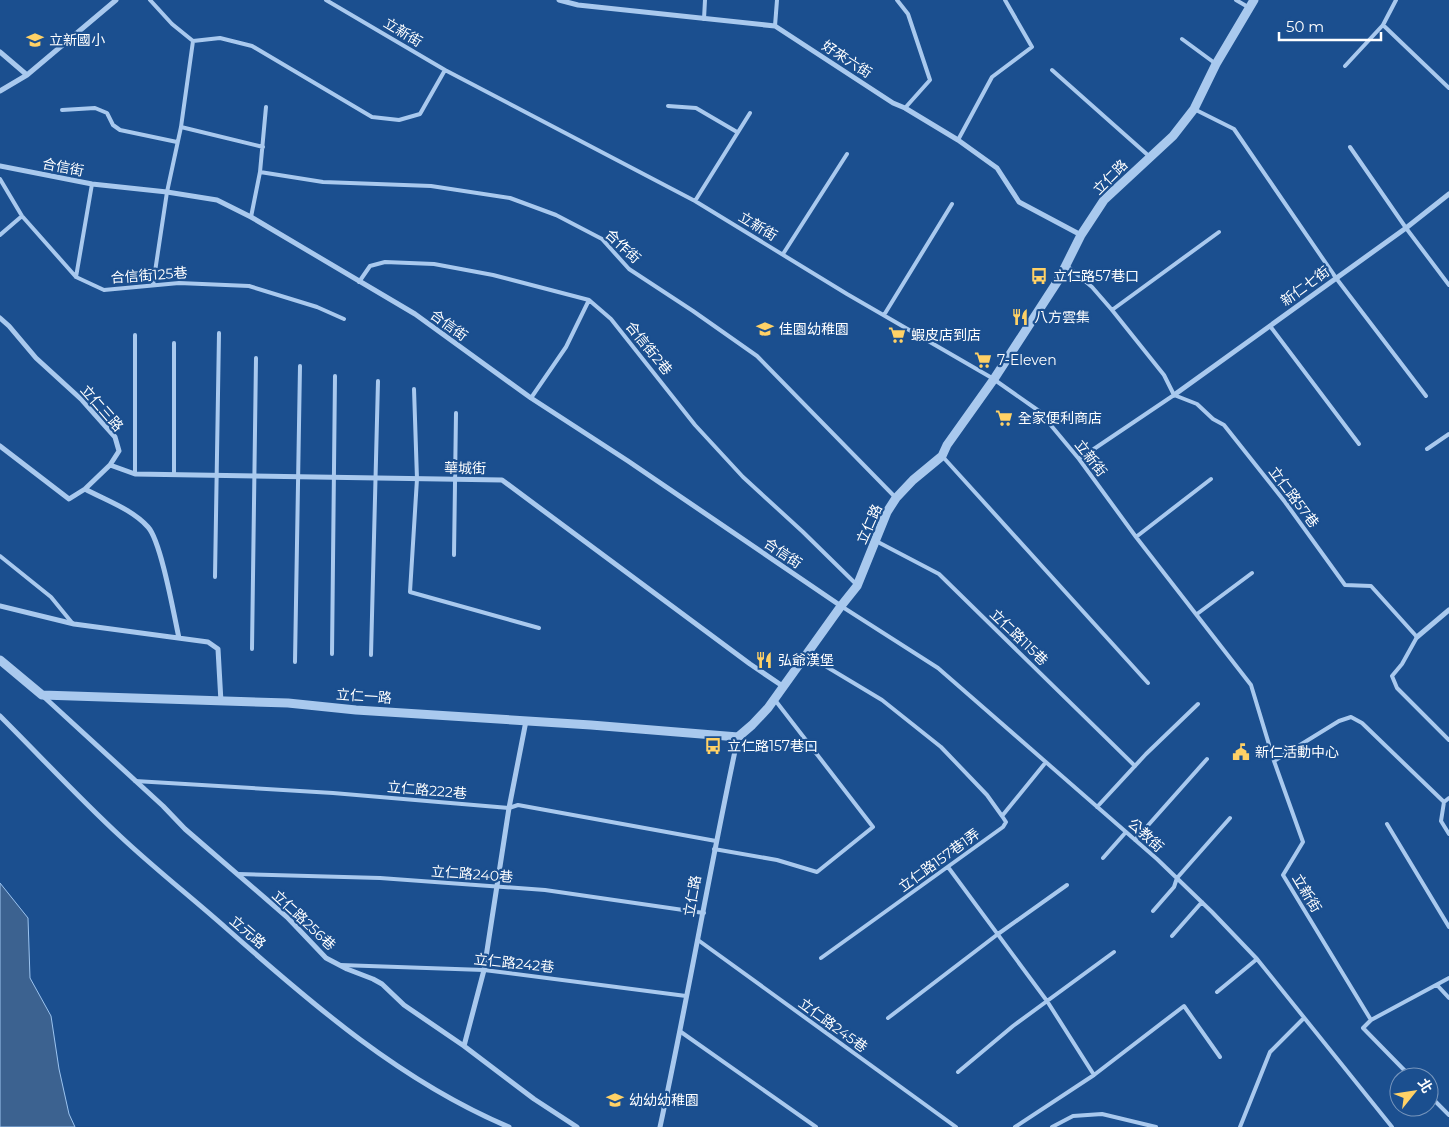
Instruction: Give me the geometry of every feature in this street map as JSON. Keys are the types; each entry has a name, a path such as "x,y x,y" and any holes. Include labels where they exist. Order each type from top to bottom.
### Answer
{"street":[{"path":"0,91 27,75 116,0"},
{"name":"好來六街","path":"559,0 578,5 775,26 893,102 958,140 997,168 1020,202 1081,236"},
{"name":"立仁路","path":"660,1127 681,1032 686,996 704,913 714,849 738,737 775,700 857,586 887,512 896,498 913,480 942,456 947,445 994,380 1059,279 1081,236 1104,200 1173,136 1194,109 1216,64 1252,4"},
{"path":"0,52 27,75"},
{"name":"合信街","path":"0,166 92,184 167,192 218,200 251,217 415,314 531,398 628,461 841,606"},
{"name":"新仁七街","path":"1174,395 1406,228 1449,194"},
{"name":"立仁三路","path":"0,318 10,326 36,358 82,400 115,437 119,451 110,465 85,490"},
{"path":"0,446 69,500 85,490 137,517 150,528 160,554 179,638"},
{"name":"華城街","path":"110,465 135,474 502,480 750,664 784,687"},
{"path":"0,606 74,624 208,642 218,649 221,702"},
{"path":"1417,637 1449,610"},
{"path":"0,660 42,696"},
{"name":"立仁一路","path":"42,696 288,703 356,710 738,737"},
{"name":"立仁路256巷","path":"42,696 236,874 287,918 326,958 382,984 404,1005 464,1046 534,1099 577,1127"},
{"name":"立元路","path":"0,716 122,838 342,1027 382,1056 431,1087 464,1106 510,1127"},
{"path":"464,1046 484,970 509,808 526,721"}],"lane":[{"path":"150,0 172,24 193,41 220,38 252,46 372,117 399,120 420,114 445,70"},
{"name":"立新街","path":"326,0 445,70 695,201 994,380 1039,411 1251,685 1274,761 1304,842 1283,875 1372,1020"},
{"path":"704,19 705,0"},
{"path":"775,26 777,0"},
{"path":"897,0 908,14 930,80 905,108"},
{"path":"958,140 992,77 1032,47 1005,0"},
{"path":"1236,0 1252,4"},
{"path":"1346,66 1383,25 1396,0"},
{"path":"1383,25 1449,88"},
{"path":"1182,40 1216,64"},
{"path":"153,285 167,192 181,127 193,41"},
{"path":"1052,70 1150,157"},
{"path":"251,217 260,172 266,106"},
{"path":"668,106 696,108 737,132"},
{"path":"62,110 95,108 107,112 113,125 120,130 177,142"},
{"path":"1194,109 1234,129 1336,278 1426,396"},
{"path":"695,201 750,113"},
{"path":"181,127 263,147"},
{"path":"1350,147 1406,228 1449,285"},
{"path":"783,254 847,154"},
{"name":"合作街","path":"260,172 323,182 431,186 510,198 556,215 602,239 629,269 757,356 896,498"},
{"name":"合信街125巷","path":"0,180 22,216 76,277 104,290 179,283 249,286 317,307 344,319"},
{"path":"76,277 92,184"},
{"path":"884,315 952,204"},
{"path":"0,235 22,216"},
{"path":"1112,310 1219,232"},
{"name":"合信街2巷","path":"358,282 370,266 385,262 434,264 493,275 589,300 611,319 695,424 743,477 803,532 857,586"},
{"path":"1066,265 1092,287 1112,310 1164,376 1174,395 1078,459"},
{"path":"531,398 566,347 589,300"},
{"path":"1270,326 1359,444"},
{"path":"214,577 219,333"},
{"path":"135,335 135,474"},
{"path":"174,343 174,475"},
{"path":"252,649 256,358"},
{"path":"296,662 300,366"},
{"path":"332,654 336,376"},
{"path":"371,655 378,381"},
{"path":"414,389 417,479 410,592 539,628"},
{"name":"立仁路57巷","path":"1174,395 1197,404 1213,419 1224,425 1285,502 1346,585 1371,586 1417,637"},
{"path":"454,555 456,413"},
{"path":"1427,449 1449,434"},
{"path":"942,456 1148,683"},
{"path":"1136,537 1211,479"},
{"name":"立仁路115巷","path":"876,541 939,574 1135,766"},
{"path":"0,556 51,597 74,624"},
{"path":"1197,614 1252,573"},
{"name":"公教街","path":"841,606 938,668 1126,832 1202,902 1257,959 1392,1127"},
{"path":"1417,637 1402,664 1392,676 1397,688 1449,740"},
{"path":"807,655 882,700 941,746 987,795 1002,816"},
{"path":"714,849 776,860 817,872 873,827 775,700"},
{"path":"1097,807 1135,766 1198,704"},
{"path":"1274,761 1339,721 1351,717 1362,723 1444,802"},
{"path":"1135,840 1207,759"},
{"name":"立仁路157巷1弄","path":"821,958 1005,825 1006,822 1002,816 1046,762"},
{"name":"立仁路222巷","path":"134,780 333,793 509,808 518,805 716,841"},
{"path":"1449,798 1444,802 1441,821 1449,834"},
{"path":"1154,911 1174,887 1176,878 1230,818"},
{"path":"1387,824 1449,927"},
{"path":"1103,858 1126,832"},
{"path":"948,867 1047,1001 1094,1075"},
{"name":"立仁路240巷","path":"236,874 380,878 545,890 704,913"},
{"path":"888,1018 998,934 1067,885"},
{"path":"1172,936 1202,902"},
{"name":"立仁路245巷","path":"698,940 956,1127"},
{"path":"958,1072 1013,1026 1114,952"},
{"path":"1217,992 1257,959"},
{"name":"立仁路242巷","path":"339,965 484,970 686,996"},
{"path":"1401,1067 1363,1028 1372,1020 1449,978"},
{"path":"1437,985 1449,998"},
{"path":"1015,1127 1094,1075 1184,1006 1220,1057"},
{"path":"1240,1127 1270,1052 1304,1018"},
{"path":"681,1032 816,1127"},
{"path":"1439,1106 1449,1116"},
{"path":"1052,1127 1073,1116 1102,1114 1156,1127"}],"water":[{"path":"0,883 28,918 30,978 51,1016 59,1069 69,1114 75,1127 0,1127"}],"place":[{"name":"立新國小","path":"35,40"},
{"name":"立仁路57巷口","path":"1039,276"},
{"name":"八方雲集","path":"1020,317"},
{"name":"佳園幼稚園","path":"765,329"},
{"name":"蝦皮店到店","path":"897,335"},
{"name":"7-Eleven","path":"983,360"},
{"name":"全家便利商店","path":"1004,418"},
{"name":"弘爺漢堡","path":"764,660"},
{"name":"立仁路157巷口","path":"713,746"},
{"name":"新仁活動中心","path":"1241,752"},
{"name":"幼幼幼稚園","path":"615,1100"}]}
